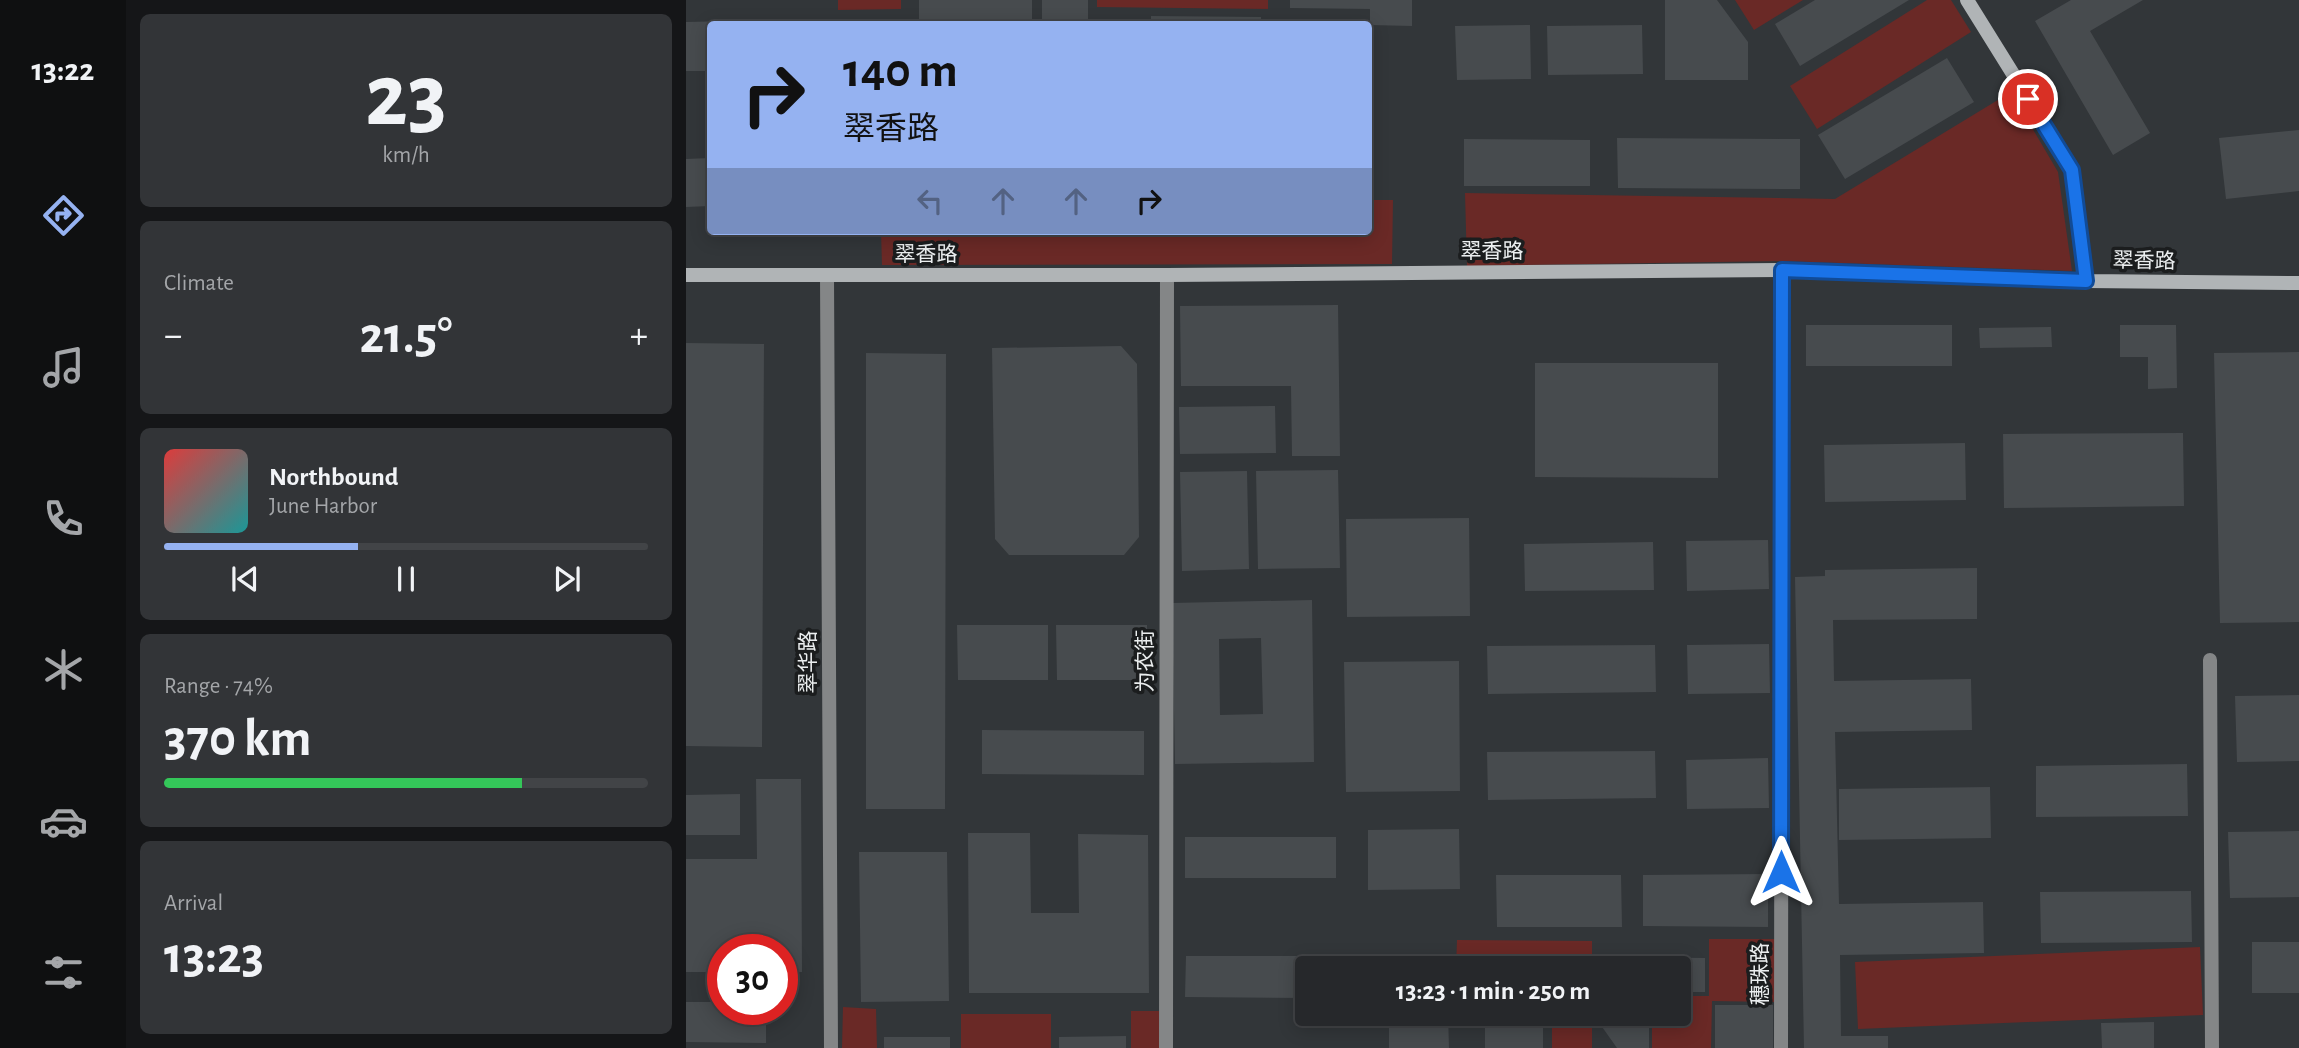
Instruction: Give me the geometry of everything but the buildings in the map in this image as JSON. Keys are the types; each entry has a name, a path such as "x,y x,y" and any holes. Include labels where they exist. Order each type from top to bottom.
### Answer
{"main road":[{"path":"1967,0 2072,170 2086,281"},
{"name":"翠香路","path":"686,275 1167,275 1782,270 2086,281 2299,283"}],"street":[{"name":"穗珠路","path":"1781,1048 1782,270"},
{"name":"为农街","path":"1166,1048 1167,275"},
{"name":"翠华路","path":"827,276 831,1048"},
{"path":"2210,660 2212,1048"}],"shaded area":[{"path":"838,0 901,0 901,9 838,10"},
{"path":"1097,0 1268,0 1268,9 1097,7"},
{"path":"1735,0 1803,0 1754,30"},
{"path":"1927,0 1951,0 1971,32 1817,129 1790,86"},
{"path":"2011,92 2058,172 2072,271 1783,261 1467,266 1465,193 1835,199"},
{"path":"1372,200 1393,200 1392,264 882,265 881,235 1372,235"},
{"path":"1709,939 1775,939 1775,1002 1712,1001 1711,1048 1652,1048 1652,1026 1691,1026 1691,996 1709,996"},
{"path":"1457,940 1592,941 1592,956 1456,956"},
{"path":"2200,947 2203,1015 1858,1029 1855,962"},
{"path":"843,1007 876,1009 877,1048 842,1048"},
{"path":"1131,1011 1159,1011 1159,1048 1131,1048"},
{"path":"961,1014 1051,1014 1051,1048 961,1048"},
{"path":"1552,1026 1592,1026 1592,1048 1552,1048"}],"route":[{"path":"1781,872 1782,270 2086,281 2072,170 2028,99"}]}
